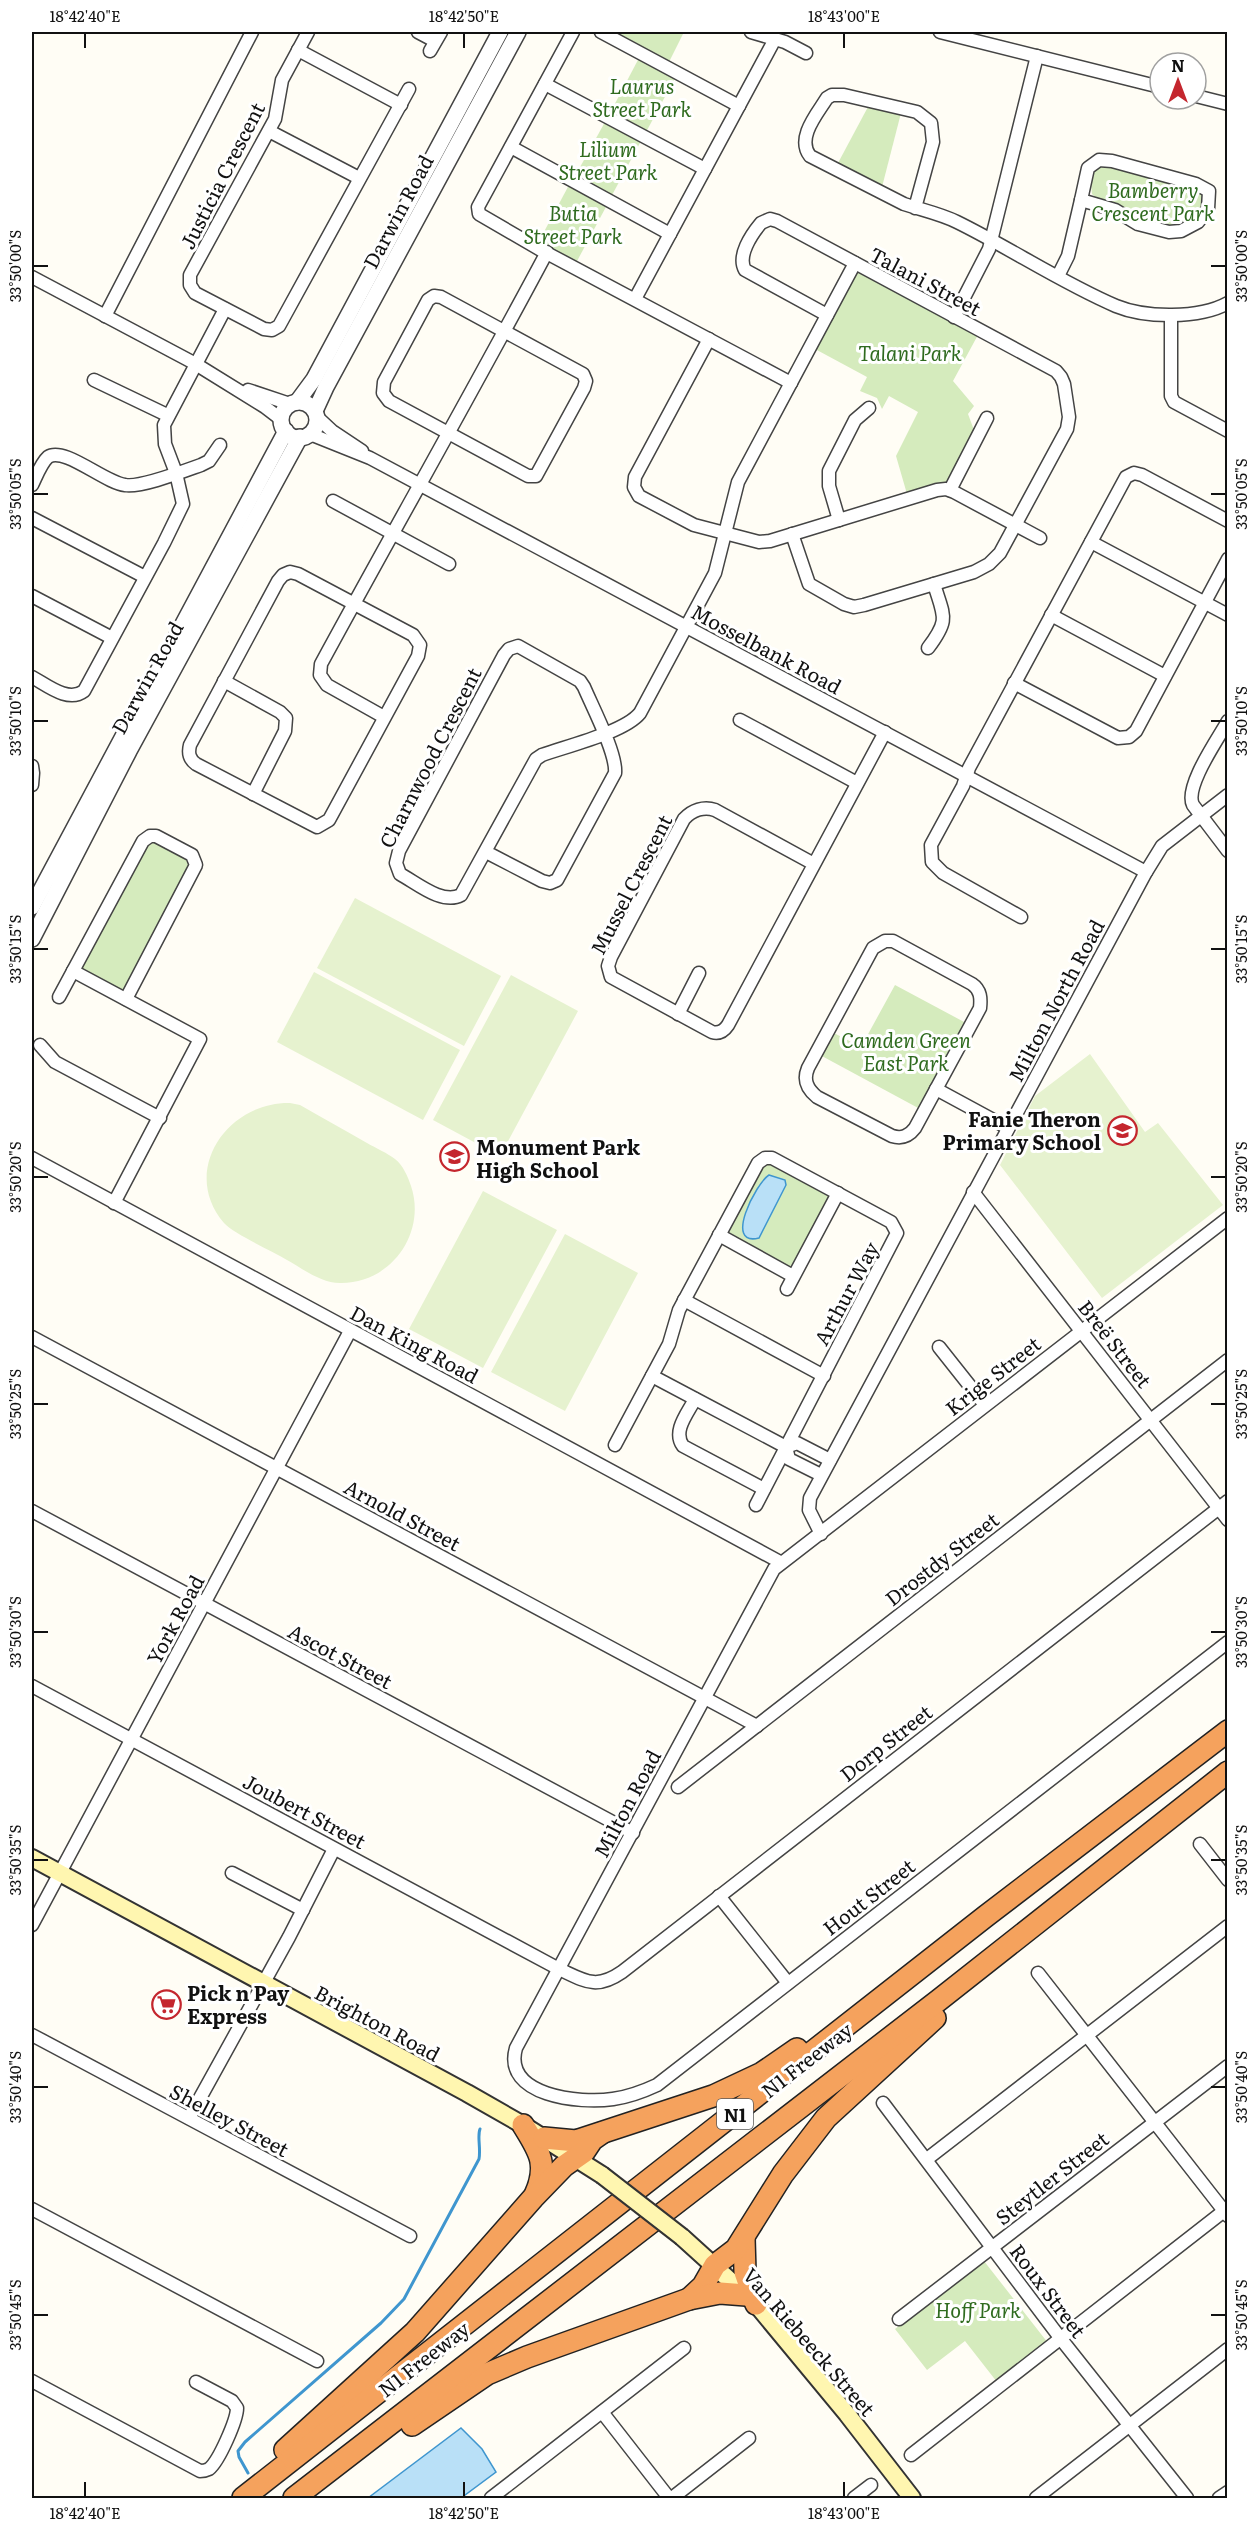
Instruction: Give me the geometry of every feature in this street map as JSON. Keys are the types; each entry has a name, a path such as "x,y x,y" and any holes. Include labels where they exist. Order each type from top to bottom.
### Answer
{"highway":[{"name":"N1 Freeway","path":"241,2499 986,1916 1227,1731"},
{"name":"N1 Freeway","path":"294,2499 1029,1929 1227,1772"},
{"path":"544,2138 576,2141 713,2096 755,2076 782,2060 964,1926 986,1916"},
{"path":"688,2299 703,2286 715,2265 730,2255 744,2238 783,2174 826,2118 1003,1957 1029,1929"},
{"path":"523,2124 542,2162 541,2177 533,2198"},
{"path":"241,2499 262,2470 415,2332 533,2198 564,2166 577,2158 592,2140 602,2133"},
{"path":"312,2499 401,2432 487,2374 527,2357 688,2299 720,2293 751,2299 745,2272 744,2238"}],"main road":[{"name":"Brighton Road","path":"32,1858 523,2124 577,2158"},
{"name":"Van Riebeeck Street","path":"577,2158 682,2237 751,2299 847,2414 912,2499"}],"street":[{"path":"105,316 252,32"},
{"name":"Justicia Crescent","path":"308,32 282,80 278,111 269,131 190,278 190,285 195,293 264,330 272,330 279,326 409,89"},
{"path":"418,32 435,41"},
{"name":"Darwin Road","path":"294,403 314,379 500,32"},
{"name":"Darwin Road","path":"316,414 332,376 518,32"},
{"path":"573,32 478,207 479,214 791,383"},
{"path":"601,32 739,106"},
{"path":"751,32 775,39 806,53"},
{"path":"940,32 1148,84"},
{"path":"635,300 775,39"},
{"path":"298,50 401,105"},
{"path":"954,316 992,240 1037,56"},
{"path":"545,84 705,169"},
{"path":"915,208 933,142 932,123 916,112 854,97 838,94 827,98 806,136 807,151 810,156 915,208 954,220 1117,307 1171,316 1198,313 1227,303"},
{"path":"1208,99 1227,104"},
{"path":"269,131 359,178"},
{"path":"511,147 670,234"},
{"path":"1058,276 1068,256 1088,168 1099,160 1112,161 1196,184 1209,191 1210,199 1208,209 1198,222 1181,231 1169,232 1138,224 1115,210 1081,200"},
{"path":"827,315 745,270 741,258 753,235 761,223 774,220 855,263"},
{"path":"384,717 327,685 320,675 321,664 418,484 450,434 547,252"},
{"name":"Talani Street","path":"603,733 629,723 640,712 716,573 738,482 855,263 1056,371 1063,380 1068,426 1015,525"},
{"name":"Mosselbank Road","path":"32,277 227,382 294,431 370,458 1146,872"},
{"path":"434,296 441,297 579,370 585,377 584,388 537,475 530,477 450,434 389,401 383,393 384,382 428,300 434,296"},
{"path":"32,677 67,695 78,696 84,691 145,577 183,504 163,433 167,415 225,309"},
{"path":"1171,316 1171,396 1174,402 1227,431"},
{"path":"709,339 633,484 639,496 694,525 759,542 937,490 950,490 1040,538"},
{"path":"94,380 167,415"},
{"name":"Mosselbank Road","path":"227,382 294,403"},
{"path":"294,403 307,404 316,414 316,426 294,431 285,410 294,403"},
{"path":"838,520 829,486 829,471 855,420 869,408"},
{"name":"Mosselbank Road","path":"316,414 332,431 357,446 370,458"},
{"path":"950,490 987,417"},
{"name":"Darwin Road","path":"32,907 294,431"},
{"name":"Darwin Road","path":"32,939 294,431"},
{"path":"32,485 46,459 55,454 66,456 114,483 133,486 209,461 220,445"},
{"path":"1021,917 943,873 932,862 931,845 1014,683 1124,479 1134,473 1143,475 1227,520"},
{"path":"333,501 449,564"},
{"path":"32,518 145,577"},
{"path":"792,534 809,584 844,604 854,607 974,572 989,564 1000,553 1015,525"},
{"path":"1090,542 1227,615"},
{"path":"1014,683 1122,739 1129,737 1136,731 1227,560"},
{"path":"291,572 413,635 420,645 418,657 329,820 317,827 196,764 189,756 190,745 224,681 283,575 291,572"},
{"path":"928,648 944,622 934,584"},
{"path":"32,596 112,638"},
{"path":"1051,615 1165,676"},
{"name":"Charnwood Crescent","path":"518,645 523,647 575,676 584,687 603,733 536,759 461,895 442,897 400,874 396,863 405,840 509,649 518,645"},
{"path":"224,681 280,712 286,718 285,731 253,794"},
{"path":"740,720 857,783"},
{"path":"1227,721 1190,792 1190,800 1227,851"},
{"name":"Mussel Crescent","path":"814,864 715,810 700,809 687,816 610,957 609,974 614,979 712,1032 718,1033 725,1030 885,732"},
{"path":"486,852 542,881 550,883 557,880 615,773 615,763 603,733"},
{"path":"32,766 32,785"},
{"name":"Milton North Road","path":"821,1534 810,1513 809,1502 821,1475 1146,872 1162,846 1227,795"},
{"path":"59,997 143,841 153,836 192,855 196,861 195,868 126,999"},
{"path":"885,940 893,941 972,984 980,994 980,1008 936,1089 912,1132 900,1137 892,1136 817,1097 807,1085 806,1074 823,1040 873,948 885,940"},
{"path":"73,971 200,1039 114,1203"},
{"path":"678,1014 699,973"},
{"path":"40,1046 55,1062 160,1118"},
{"path":"936,1089 1008,1128"},
{"name":"Dan King Road","path":"32,1158 780,1562"},
{"name":"Arthur Way","path":"719,1235 758,1163 762,1159 772,1158 891,1222 897,1233 756,1505"},
{"name":"Breë Street","path":"973,1192 1151,1420 1223,1505 1227,1520"},
{"path":"787,1289 838,1193"},
{"name":"Krige Street","path":"780,1562 821,1534 1227,1218"},
{"path":"615,1445 669,1344 675,1318 719,1235 793,1276"},
{"path":"684,1300 824,1376"},
{"name":"York Road","path":"32,1925 350,1331"},
{"name":"Arnold Street","path":"32,1337 757,1726"},
{"path":"939,1347 985,1405"},
{"name":"Drostdy Street","path":"678,1787 1227,1360"},
{"path":"652,1376 786,1447 789,1458 821,1475"},
{"path":"695,1399 678,1430 683,1446 764,1489"},
{"path":"786,1447 797,1443 830,1460"},
{"name":"Dorp Street","path":"559,1969 591,1983 605,1982 1223,1505"},
{"name":"Ascot Street","path":"32,1511 633,1833"},
{"name":"Milton Road","path":"514,2066 516,2048 768,1578 780,1562"},
{"name":"Hout Street","path":"514,2066 523,2081 543,2091 569,2099 613,2099 640,2093 657,2085 1227,1642"},
{"name":"Joubert Street","path":"32,1686 559,1969"},
{"path":"1200,1844 1227,1880"},
{"path":"189,2118 263,1985 334,1849"},
{"path":"232,1873 303,1910"},
{"path":"719,1896 788,1983"},
{"path":"927,2159 1227,1926"},
{"path":"911,2455 1226,2213 1038,1973"},
{"name":"Shelley Street","path":"32,2035 410,2236"},
{"name":"Steytler Street","path":"899,2319 1227,2066"},
{"name":"Roux Street","path":"883,2103 1061,2339 1187,2499"},
{"path":"32,2208 317,2361"},
{"path":"491,2499 684,2348"},
{"path":"1036,2499 1227,2349"},
{"path":"32,2381 200,2471 204,2471 212,2464 224,2445 237,2408 232,2401 196,2382"},
{"path":"602,2412 670,2499 749,2438"},
{"path":"854,2499 871,2485"},
{"path":"1219,2499 1227,2492"}],"green space":[{"path":"608,32 684,32 668,64"},
{"name":"Laurus Street Park","path":"639,58 675,78 645,134 609,115"},
{"path":"869,105 901,113 882,187 838,163"},
{"name":"Lilium Street Park","path":"605,122 641,141 611,197 574,178"},
{"name":"Bamberry Crescent Park","path":"1103,165 1203,190 1206,206 1191,222 1179,226 1167,226 1139,219 1111,207 1092,194 1091,184 1095,170"},
{"name":"Butia Street Park","path":"569,185 607,205 576,263 538,243"},
{"name":"Talani Park","path":"861,271 979,333 953,381 974,406 968,414 974,430 947,482 907,494 896,456 918,412 889,396 882,409 877,398 860,391 867,377 815,349 855,273"},
{"path":"152,840 191,861 126,988 121,990 83,970 82,965 147,843"},
{"path":"355,898 501,976 464,1046 317,968"},
{"path":"314,972 460,1050 423,1120 277,1042"},
{"path":"511,975 578,1011 500,1156 433,1120"},
{"name":"Camden Green East Park","path":"895,985 966,1023 920,1109 820,1055 832,1032 861,1047"},
{"path":"1090,1054 1145,1132 1158,1123 1223,1205 1102,1298 1000,1165 1035,1096"},
{"path":"290,1103 300,1105 389,1155 398,1162 407,1175 415,1204 414,1222 409,1238 389,1265 374,1275 358,1281 340,1283 319,1278 229,1227 212,1203 207,1183 209,1162 216,1144 229,1127 246,1114 267,1106"},
{"path":"770,1162 826,1192 829,1197 795,1265 785,1267 728,1233 728,1228 760,1166"},
{"path":"483,1191 557,1230 483,1368 409,1329"},
{"path":"565,1234 638,1273 565,1411 491,1372"},
{"name":"Hoff Park","path":"984,2261 1048,2343 997,2382 965,2341 927,2370 895,2329"}],"water":[{"path":"769,1175 785,1180 786,1185 759,1238 749,1238 744,1233 743,1224 746,1213 757,1189"},
{"path":"461,2428 482,2449 496,2472 461,2498 368,2498"}],"waterway":[{"path":"248,2473 238,2451 245,2442 381,2323 404,2299 479,2159 480,2129"}],"place":[{"name":"Fanie Theron Primary School","path":"1122,1130"},
{"name":"Monument Park High School","path":"455,1157"},
{"name":"Pick n Pay Express","path":"166,2004"}]}
